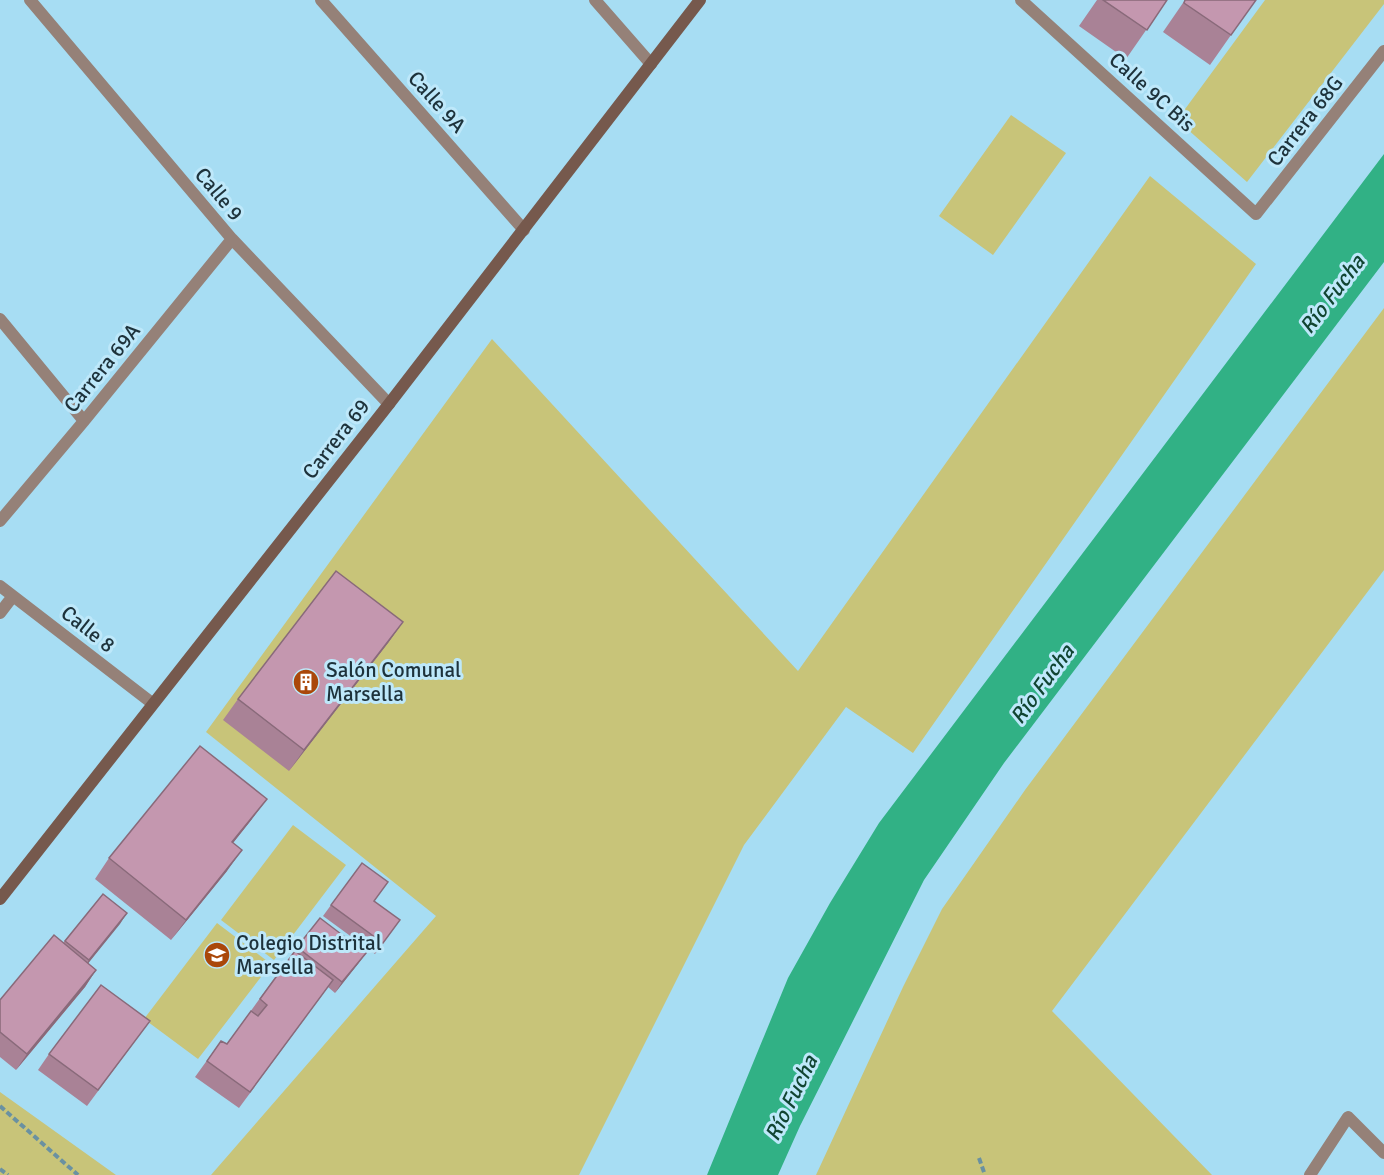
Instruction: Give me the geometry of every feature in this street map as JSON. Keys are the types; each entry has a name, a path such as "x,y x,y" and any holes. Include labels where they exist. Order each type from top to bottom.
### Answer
{"street":[{"name":"Calle 9","path":"30,0 232,239 389,404"},
{"name":"Calle 9A","path":"321,0 524,230"},
{"path":"595,0 651,64"},
{"name":"Carrera 69","path":"0,899 389,404 700,0"},
{"name":"Calle 9C Bis","path":"1021,0 1256,214"},
{"name":"Carrera 68G","path":"1256,214 1384,51"},
{"name":"Carrera 69A","path":"0,521 232,239"},
{"path":"0,319 84,421"},
{"name":"Calle 8","path":"0,586 152,703"},
{"path":"0,613 14,596"},
{"path":"1310,1175 1348,1117 1384,1153"}],"path":[{"path":"0,1106 78,1175"},
{"path":"979,1158 985,1175"},
{"path":"0,1169 8,1175"}],"shaded area":[{"path":"1265,0 1384,0 1384,4 1247,182 1177,120"},
{"path":"1011,115 1066,153 993,255 939,216"},
{"path":"1150,176 1256,264 913,753 846,707 744,845 579,1175 211,1175 436,916 206,732 492,339 798,671"},
{"path":"1384,308 1384,570 1052,1011 1212,1175 816,1175 903,987 942,909 1025,790"},
{"path":"293,825 346,865 274,960 221,920"},
{"path":"217,923 271,964 198,1059 144,1019"},
{"path":"0,1092 116,1175 0,1175"}],"water":[{"name":"Río Fucha","path":"1384,154 1384,262 1004,763 924,880 800,1126 778,1175 707,1175 788,978 879,823"}],"building":[{"path":"1103,0 1167,0 1147,30"},
{"path":"1185,0 1256,0 1231,35 1184,3"},
{"name":"Salón Comunal Marsella","path":"336,571 403,622 304,750 238,699"},
{"path":"200,746 267,799 232,842 242,850 186,920 109,858"},
{"path":"362,863 388,882 374,901 400,920 383,943 331,905"},
{"path":"103,894 127,913 89,960 65,941"},
{"path":"320,918 366,953 342,982 297,947"},
{"path":"54,935 96,970 27,1054 0,1032 0,1000"},
{"path":"295,951 333,980 250,1092 207,1061 221,1041 227,1044 251,1011 258,1016 267,1005 260,999"},
{"path":"101,985 150,1021 98,1090 49,1054"}],"place":[{"name":"Salón Comunal Marsella","path":"306,682"},
{"name":"Colegio Distrital Marsella","path":"217,955"}]}
